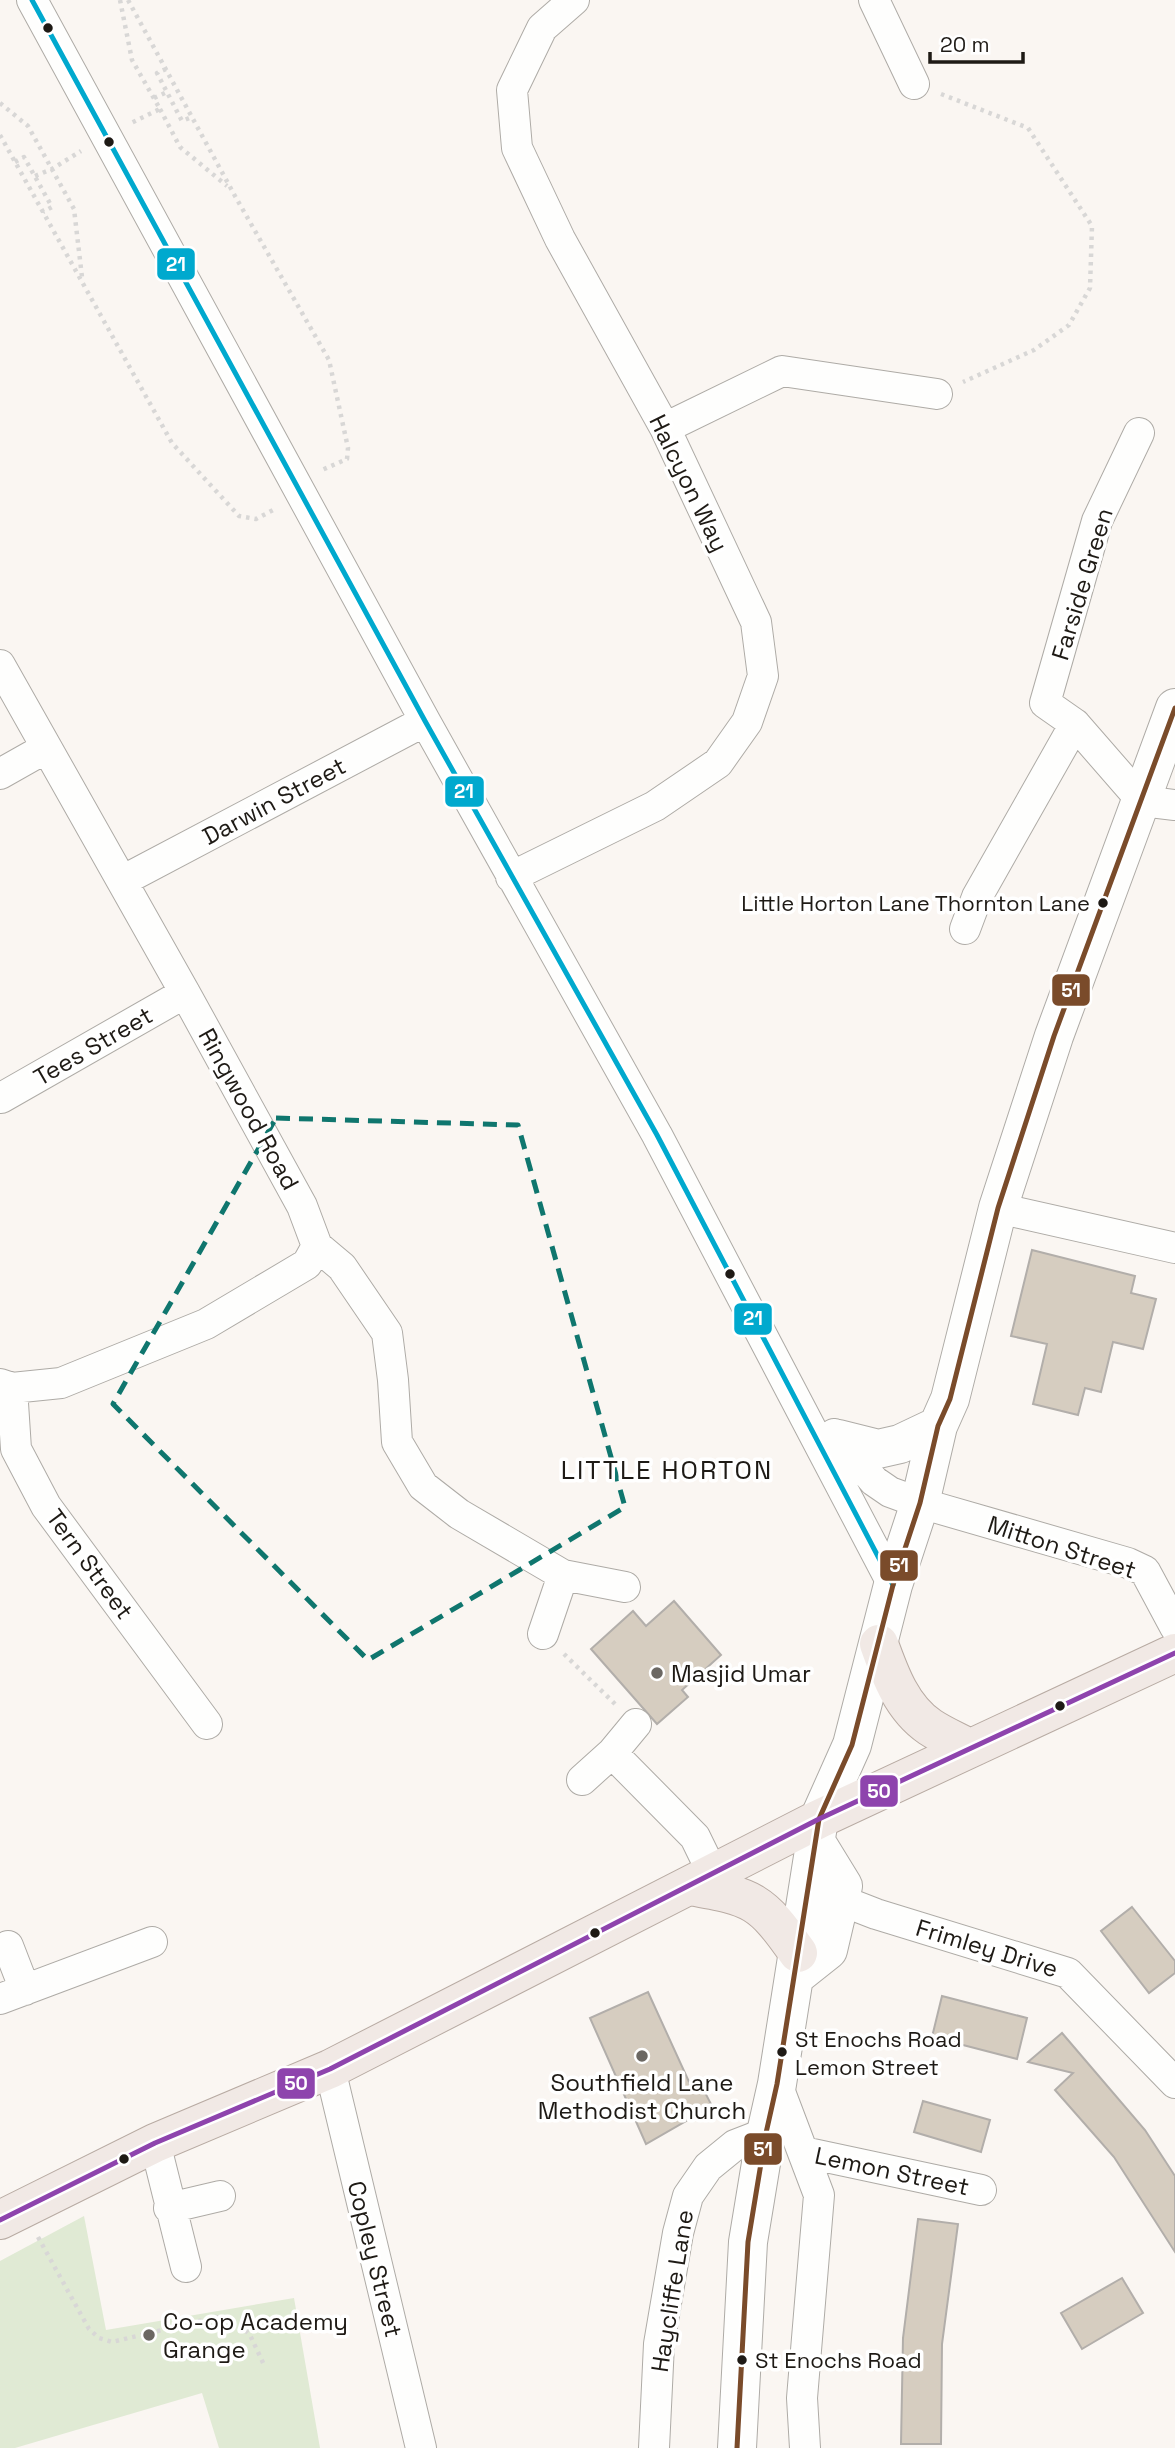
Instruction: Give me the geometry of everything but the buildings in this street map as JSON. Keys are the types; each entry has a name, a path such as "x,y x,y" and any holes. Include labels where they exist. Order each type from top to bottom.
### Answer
{"main road":[{"path":"879,1644 892,1682 910,1708 928,1726 969,1748"},
{"path":"17,2224 155,2143 330,2069 701,1880 817,1831 969,1748 1175,1653"},
{"path":"701,1880 738,1894 758,1905 776,1921 796,1965"}],"street":[{"path":"32,0 510,877 657,1135 893,1585"},
{"name":"Halcyon Way","path":"510,877 655,806 718,763 747,722 763,676 757,622 665,428 560,239 517,148 512,90 542,29 573,0"},
{"path":"874,0 914,84"},
{"path":"665,428 782,371 937,394"},
{"name":"Farside Green","path":"1139,433 1097,521 1045,703 1075,724 1158,803"},
{"name":"Ringwood Road","path":"0,665 302,1206 317,1246"},
{"path":"737,2448 748,2242 777,2084 817,1831 852,1745 893,1585 920,1503 938,1426 950,1399 998,1208 1054,1036 1158,803 1175,708"},
{"name":"Darwin Street","path":"122,881 425,721"},
{"path":"965,929 977,897 1075,724"},
{"path":"0,774 46,748"},
{"name":"Tees Street","path":"1,1098 185,993"},
{"path":"998,1208 1175,1248"},
{"path":"6,1386 61,1383 206,1324 307,1264 317,1246 341,1267 387,1333 397,1442 423,1486 459,1514 563,1575 625,1587"},
{"name":"Mitton Street","path":"788,1385 874,1481 890,1492 1128,1563 1145,1571 1175,1627"},
{"name":"Tern Street","path":"6,1386 16,1449 46,1506 207,1724"},
{"path":"838,1439 878,1449 900,1444 938,1426"},
{"path":"543,1634 563,1575"},
{"path":"582,1780 612,1753 636,1724"},
{"path":"612,1753 695,1837 701,1880"},
{"path":"796,1965 828,1950 844,1886 817,1831"},
{"name":"Frimley Drive","path":"840,1900 876,1914 1068,1973 1175,2083"},
{"path":"8,1945 13,1994 152,1941"},
{"name":"Copley Street","path":"330,2069 421,2448"},
{"path":"777,2084 820,2195 803,2398 805,2448"},
{"name":"Haycliffe Lane","path":"654,2448 659,2344 678,2233 688,2196 708,2167 735,2145 766,2133"},
{"path":"155,2143 169,2208 186,2267"},
{"name":"Lemon Street","path":"803,2152 981,2190"},
{"path":"169,2208 220,2196"}],"path":[{"path":"120,0 132,60 180,147 231,188"},
{"path":"0,135 172,443 239,516 256,519 298,488 347,459 348,448 329,360 128,0"},
{"path":"166,69 157,73 182,121 192,117"},
{"path":"914,84 1028,128 1092,226 1090,288 1069,325 1034,350 937,394"},
{"path":"154,98 167,93"},
{"path":"0,103 28,126 74,209 82,282"},
{"path":"35,176 160,109"},
{"path":"15,162 24,157 35,176 52,207 43,212"},
{"path":"543,1634 636,1724"},
{"path":"17,2224 89,2329 99,2338 113,2342 216,2317 240,2325 250,2335 265,2367"}],"highlighted area":[{"path":"276,1118 518,1125 625,1507 368,1660 113,1404"}],"green space":[{"name":"Co-op Academy Grange","path":"84,2216 106,2330 294,2298 320,2448 219,2448 202,2393 15,2448 0,2448 0,2261"}],"transit line":[{"name":"21","path":"32,0 425,721 657,1135 893,1585"},
{"name":"51","path":"737,2448 748,2242 777,2084 819,1819 852,1745 893,1585 920,1503 938,1426 950,1399 998,1208 1054,1036 1175,708"},
{"name":"50","path":"0,2220 155,2143 330,2069 819,1819 1175,1653"}],"place":[{"name":"Little Horton Lane Thornton Lane","path":"1103,903"},
{"name":"Masjid Umar","path":"657,1673"},
{"name":"St Enochs Road Lemon Street","path":"782,2052"},
{"name":"Southfield Lane Methodist Church","path":"642,2056"},
{"name":"Co-op Academy Grange","path":"149,2335"},
{"name":"St Enochs Road","path":"742,2360"}],"district":[{"name":"LITTLE HORTON","path":"667,1470"}]}
